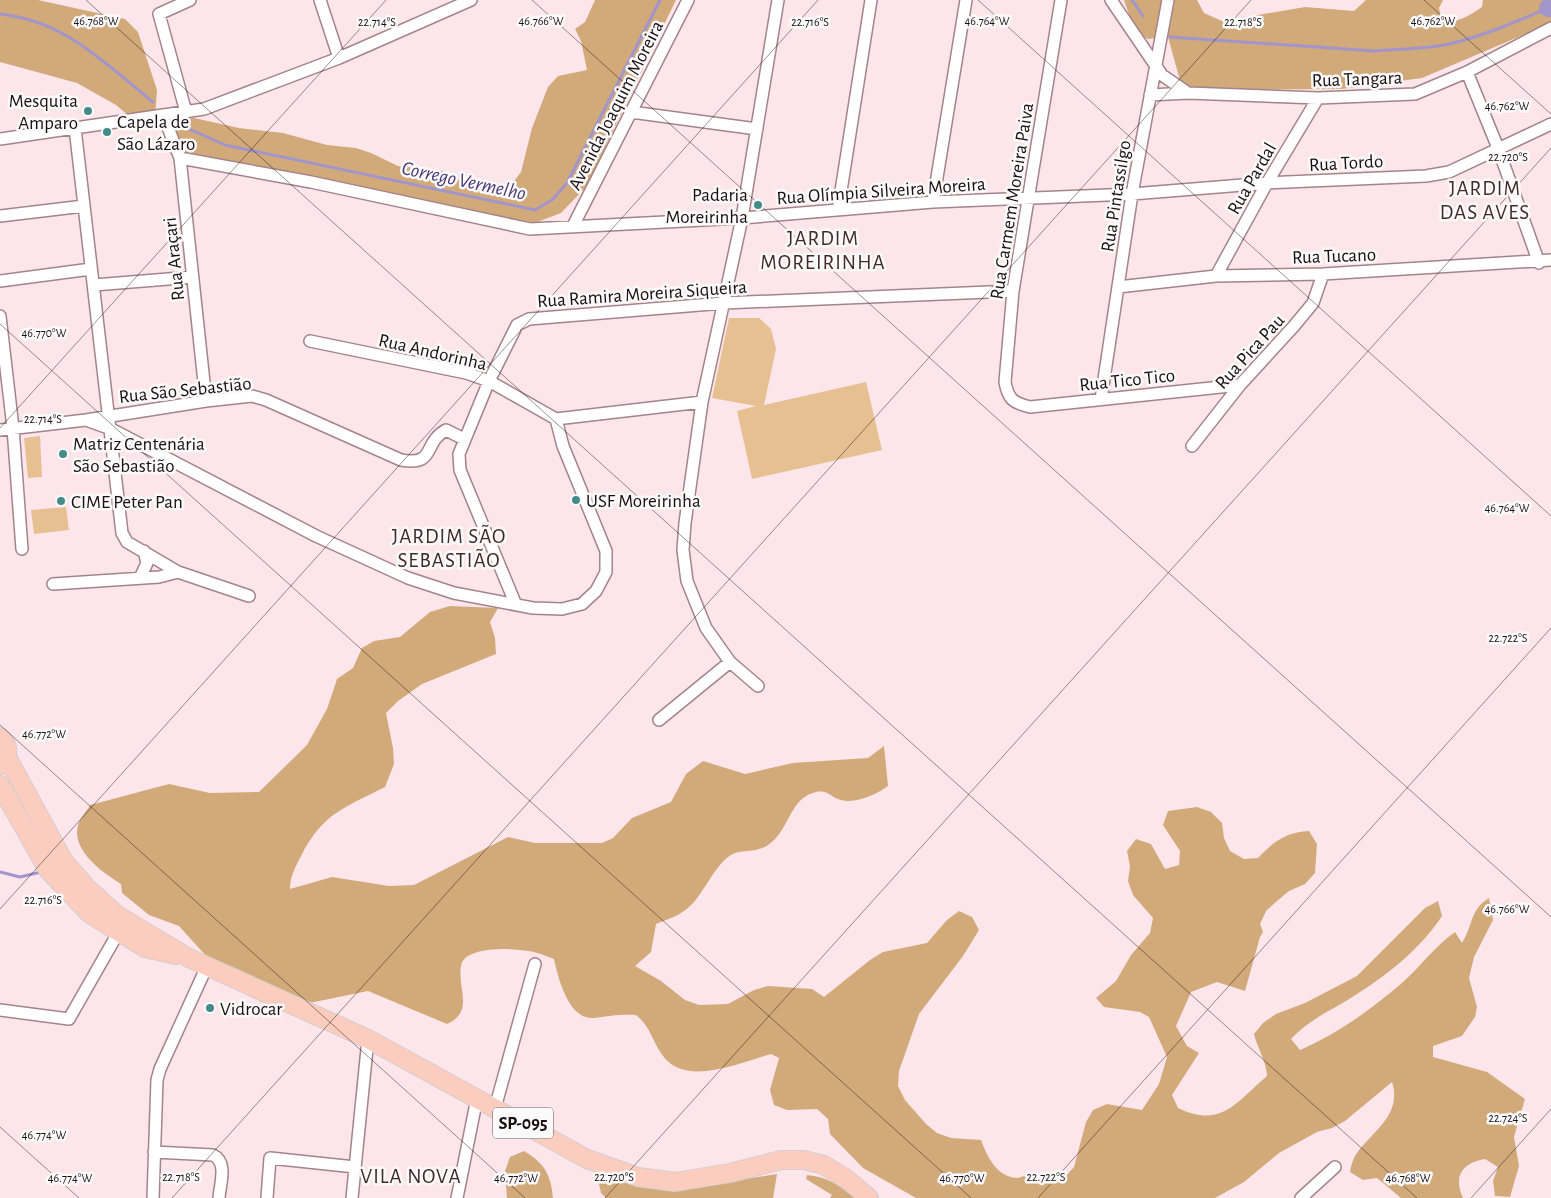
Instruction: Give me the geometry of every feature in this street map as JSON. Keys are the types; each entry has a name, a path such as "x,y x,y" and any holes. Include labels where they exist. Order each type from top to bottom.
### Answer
{"main road":[{"name":"SP-095","path":"0,737 8,749 4,762 64,860 87,888 116,915 189,958 368,1039 587,1159 638,1177 675,1182 730,1173 781,1160 804,1160 824,1165 848,1180 869,1198"},
{"name":"SP-095","path":"0,785 48,870 90,914 145,948 189,958"}],"street":[{"path":"186,112 159,14 190,0"},
{"path":"320,0 339,58"},
{"path":"0,139 204,109 339,58 471,0"},
{"name":"Avenida Joaquim Moreira","path":"573,226 688,0"},
{"path":"758,686 730,662 706,628 687,581 683,550 702,402 742,218 778,0"},
{"path":"838,210 871,0"},
{"path":"933,202 966,0"},
{"name":"Rua Carmem Moreira Paiva","path":"1017,404 1008,397 1005,382 1013,291 1061,0"},
{"path":"1110,0 1155,65 1170,82 1188,93"},
{"name":"Rua Pintassilgo","path":"1101,399 1132,194 1158,43 1168,0"},
{"name":"Rua Tangara","path":"1150,95 1188,93 1318,98 1415,94 1467,72 1551,28"},
{"path":"1137,41 1147,45 1158,43"},
{"path":"1467,72 1545,261"},
{"name":"Rua Pardal","path":"1216,276 1267,183 1318,98"},
{"path":"631,112 757,130"},
{"name":"Rua Araçari","path":"164,116 180,158 206,401"},
{"name":"Rua Tordo","path":"1132,194 1267,183 1426,176 1448,172 1551,124"},
{"path":"75,128 122,533 127,542 178,572 249,596"},
{"name":"Rua Olímpia Silveira Moreira","path":"180,158 311,182 530,229 742,218 933,202 1132,194"},
{"path":"0,216 84,206"},
{"name":"Rua Tucano","path":"1118,287 1216,276 1323,274 1545,261"},
{"path":"0,281 92,269"},
{"name":"Rua Pica Pau","path":"1192,446 1240,385 1313,303 1323,274"},
{"path":"94,285 193,277"},
{"name":"Rua Ramira Moreira Siqueira","path":"516,605 460,470 459,454 489,381 517,325 529,319 724,303 1013,291"},
{"path":"0,316 2,353 13,428 22,549"},
{"name":"Rua Andorinha","path":"310,341 466,373 489,381 556,419"},
{"name":"Rua Tico Tico","path":"1017,404 1030,407 1240,385"},
{"name":"Rua São Sebastião","path":"0,430 86,420 108,415 252,396 266,400 401,460 415,462 424,458 438,435 446,430 464,439"},
{"path":"86,420 111,429 316,536 408,578 454,593 488,600 533,608 562,609 582,604 596,591 606,572 606,551 563,446 556,419 702,402"},
{"path":"140,578 147,563 144,551"},
{"path":"53,584 140,578 178,572"},
{"path":"488,600 496,597 507,582"},
{"path":"659,720 730,662"},
{"path":"0,1010 69,1019 118,933"},
{"path":"496,1108 534,964"},
{"path":"153,1198 157,1080 160,1069 207,966"},
{"path":"352,1198 368,1039"},
{"path":"457,1198 477,1098"},
{"path":"154,1152 214,1155 219,1158 222,1164 219,1198"},
{"path":"267,1198 270,1158 355,1167"},
{"path":"1301,1198 1335,1168"}],"shaded area":[{"path":"0,0 38,0 125,19 138,32 157,90 155,119 142,127 116,105 77,83 0,62"},
{"path":"595,0 676,0 586,187 561,213 524,227 185,161 171,155 163,142 168,128 180,119 194,118 239,128 283,133 327,145 356,148 398,166 442,171 469,185 498,190 512,184 521,172 532,128 548,87 558,76 587,70 581,41 575,29 585,22"},
{"path":"1124,0 1197,0 1204,13 1222,21 1305,7 1354,11 1366,0 1443,0 1439,8 1442,22 1459,20 1468,16 1482,7 1483,0 1551,0 1551,23 1422,78 1341,89 1200,90 1181,84 1168,37 1148,39 1135,32"},
{"path":"729,318 759,318 771,329 776,349 764,405 866,382 882,450 752,479 737,411 756,406 712,398"},
{"path":"40,436 42,477 28,478 24,438"},
{"path":"66,507 69,530 34,534 31,510"},
{"path":"450,606 498,608 490,622 495,638 496,654 422,684 398,701 386,713 394,764 385,787 346,807 326,821 309,842 301,856 291,880 290,889 332,877 389,886 414,885 508,837 535,843 602,843 613,838 632,818 671,802 686,774 703,761 745,774 793,763 868,758 884,746 888,786 872,795 853,801 837,799 826,792 813,793 806,796 795,806 780,833 768,845 756,850 738,852 727,858 690,906 678,915 656,924 651,952 635,966 661,981 685,1000 699,1005 728,1004 754,990 768,986 812,989 824,997 870,960 883,952 927,943 947,920 959,911 972,917 979,930 963,956 919,1014 899,1071 898,1086 905,1100 926,1124 937,1133 951,1138 981,1140 986,1153 994,1165 1004,1174 1018,1178 1029,1175 1065,1177 1074,1167 1086,1122 1093,1110 1107,1104 1142,1110 1159,1084 1167,1057 1149,1017 1140,1012 1104,1007 1096,998 1116,981 1131,955 1150,933 1153,918 1133,895 1128,881 1130,866 1127,851 1136,839 1151,844 1165,869 1179,865 1180,851 1163,825 1168,811 1197,807 1211,812 1222,823 1224,838 1230,851 1244,859 1258,858 1280,839 1293,833 1309,831 1317,844 1315,873 1305,884 1289,891 1266,911 1260,924 1263,932 1245,991 1217,982 1191,992 1176,1026 1187,1046 1199,1053 1172,1095 1178,1108 1193,1114 1206,1116 1227,1110 1267,1076 1254,1034 1263,1023 1276,1014 1305,1003 1357,976 1425,908 1438,901 1442,916 1421,943 1383,976 1315,1019 1291,1039 1300,1050 1314,1044 1354,1020 1391,992 1410,976 1441,943 1455,932 1462,943 1478,907 1489,898 1493,920 1474,957 1469,978 1477,1007 1475,1017 1462,1036 1433,1046 1433,1057 1487,1072 1525,1099 1514,1137 1519,1166 1510,1197 1495,1196 1493,1181 1498,1167 1485,1159 1470,1164 1462,1172 1459,1183 1463,1198 1401,1198 1377,1178 1363,1180 1350,1172 1352,1162 1361,1147 1389,1114 1393,1105 1392,1082 1345,1121 1332,1128 1317,1132 1279,1153 1244,1182 1215,1198 916,1198 863,1168 830,1134 828,1119 817,1109 787,1110 774,1105 770,1090 779,1058 771,1054 712,1070 697,1072 683,1070 671,1064 661,1053 648,1029 636,1015 594,1018 585,1017 577,1012 566,996 554,959 535,952 501,949 480,952 464,959 460,975 463,1006 455,1019 447,1024 368,991 290,1007 261,1002 234,987 179,926 149,915 122,893 121,884 106,874 84,852 79,844 77,835 78,825 90,805 169,784 210,793 259,792 307,745 327,709 337,679 353,668 362,648 374,641 400,637 430,612"},
{"path":"524,1151 537,1160 545,1170 550,1182 553,1198 507,1198 505,1171 510,1157"},
{"path":"777,1174 773,1198 606,1198 601,1193 598,1179 657,1186 702,1186"},
{"path":"807,1175 833,1182 854,1198 830,1198 832,1195 806,1179"}],"waterway":[{"name":"Corrego Vermelho","path":"178,124 225,145 535,210 552,200 567,183 660,0"},
{"name":"Corrego Vermelho","path":"1132,0 1143,16"},
{"name":"Corrego Vermelho","path":"1170,37 1375,51 1412,49 1449,44 1474,37 1548,8"},
{"name":"Corrego Vermelho","path":"0,14 24,18 45,25 64,35 83,46 153,102"},
{"path":"0,872 20,877 41,872"}],"place":[{"name":"Mesquita Amparo","path":"88,111"},
{"name":"Capela de São Lázaro","path":"107,132"},
{"name":"Padaria Moreirinha","path":"758,205"},
{"name":"Matriz Centenária São Sebastião","path":"63,454"},
{"name":"USF Moreirinha","path":"576,500"},
{"name":"CIME Peter Pan","path":"61,501"},
{"name":"Vidrocar","path":"210,1008"}],"district":[{"name":"JARDIM DAS AVES","path":"1485,200"},
{"name":"JARDIM MOREIRINHA","path":"823,250"},
{"name":"JARDIM SÃO SEBASTIÃO","path":"449,548"},
{"name":"VILA NOVA","path":"411,1176"}]}
